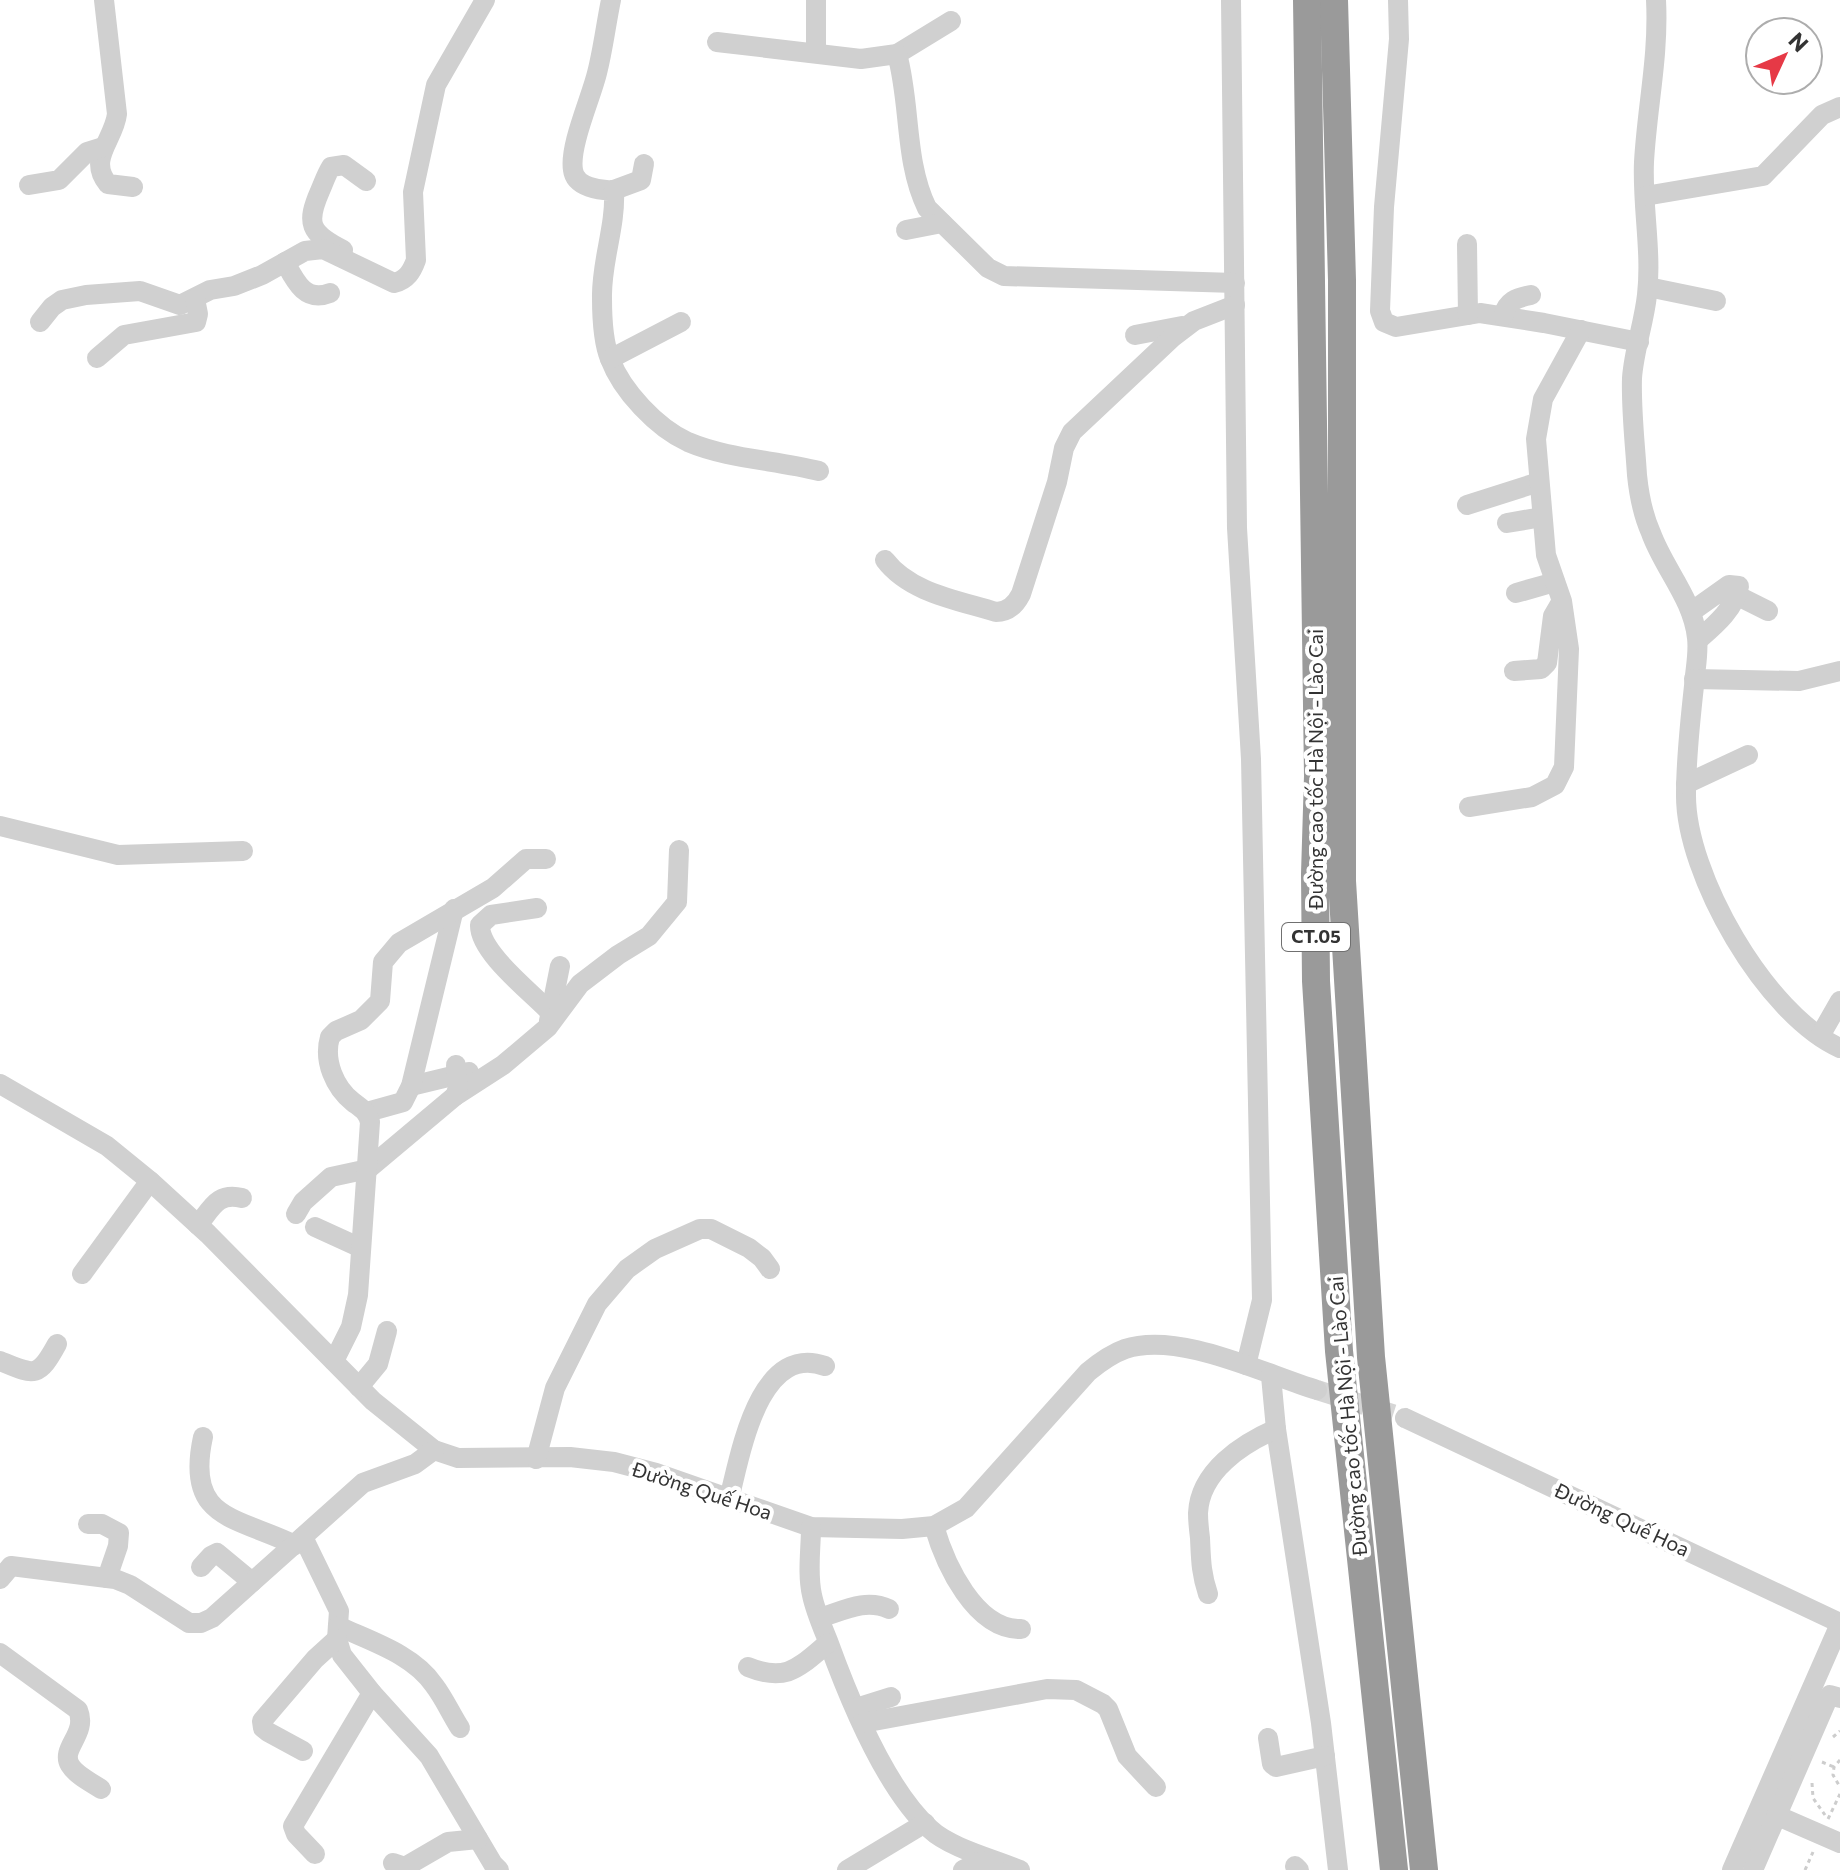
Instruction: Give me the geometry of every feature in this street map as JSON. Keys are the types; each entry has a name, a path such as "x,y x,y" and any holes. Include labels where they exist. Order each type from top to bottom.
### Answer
{"highway":[{"name":"Đường cao tốc Hà Nội - Lào Cai","path":"1307,0 1318,776 1316,981 1339,1351 1394,1870"},
{"name":"Đường cao tốc Hà Nội - Lào Cai","path":"1334,0 1342,280 1342,881 1371,1357 1424,1870"}],"street":[{"path":"104,0 117,114 116,127 103,147 99,162 108,184 133,187"},
{"path":"40,322 62,300 86,295 140,291 180,305 210,290 234,286 262,275 311,249 323,249 394,283 406,277 416,260 413,192 436,85 485,0"},
{"path":"611,0 597,72 580,126 573,170 577,180 586,185 614,190 641,180 644,164"},
{"path":"816,0 816,53"},
{"path":"1231,0 1229,52 1237,528 1251,759 1262,1300 1246,1365"},
{"path":"1398,0 1399,39 1384,207 1380,311 1384,322 1396,327 1480,313 1639,342"},
{"path":"1656,0 1657,42 1644,163 1648,287 1632,376 1638,478 1643,509 1651,535 1691,612 1698,640 1686,784 1689,833 1701,871 1720,912 1751,964 1787,1007 1820,1036 1840,1048"},
{"path":"717,42 861,59 897,54 951,21"},
{"path":"897,54 914,167 927,208 988,268 1004,276 1235,283"},
{"path":"1645,196 1763,176 1822,115 1840,107"},
{"path":"29,185 59,180 87,152 103,147"},
{"path":"366,181 344,165 331,167 311,209 310,219 318,233 333,246 377,268 406,277"},
{"path":"614,190 602,296 610,359 626,387 665,428 687,441 723,452 819,471"},
{"path":"906,230 942,223"},
{"path":"1467,244 1468,315"},
{"path":"285,262 304,292 320,297 330,293"},
{"path":"1648,287 1716,301"},
{"path":"1503,316 1512,300 1531,295"},
{"path":"97,358 124,335 196,322 195,299"},
{"path":"1135,335 1167,331 1235,305"},
{"path":"885,560 903,579 928,590 996,612 1003,612 1015,604 1021,594 1057,482 1064,448 1072,432 1194,321"},
{"path":"610,359 681,322"},
{"path":"1469,807 1532,797 1555,785 1564,767 1569,649 1559,592 1546,555 1536,439 1543,399 1581,330"},
{"path":"1541,379 1563,362"},
{"path":"1467,505 1539,482"},
{"path":"1507,523 1542,517"},
{"path":"1691,612 1729,585 1737,584 1739,589 1721,620 1698,640"},
{"path":"1516,593 1559,592"},
{"path":"1514,671 1541,669 1547,663 1559,592"},
{"path":"1736,595 1768,611"},
{"path":"1694,679 1799,681 1840,671"},
{"path":"1686,784 1748,755"},
{"path":"0,826 118,855 243,851"},
{"path":"296,1214 303,1202 331,1177 368,1169 455,1096 503,1065 580,984 649,936 677,902 679,850"},
{"path":"334,1361 351,1327 358,1295 370,1122 367,1112 335,1082 328,1060 330,1037 361,1020 380,1001 383,962 399,943 493,888 530,854"},
{"path":"537,908 491,915 480,925 479,933 482,941 549,1019"},
{"path":"367,1112 403,1102 411,1086 454,909"},
{"path":"549,1019 560,966"},
{"path":"1820,1036 1840,1001"},
{"path":"411,1086 456,1070 503,1065"},
{"path":"455,1096 458,1088 456,1070"},
{"name":"Đường Quế Hoa","path":"0,1084 107,1146 150,1181 403,1427 434,1450 458,1458 570,1457 614,1462 656,1473 811,1527 902,1529 934,1526 966,1508 1088,1372 1107,1357 1128,1348 1153,1344 1189,1348 1317,1390"},
{"path":"82,1274 150,1181"},
{"path":"198,1225 225,1196 242,1198"},
{"path":"315,1227 361,1248"},
{"path":"536,1459 555,1388 597,1304 627,1269 655,1249 700,1229 711,1229 749,1248 770,1269"},
{"path":"359,1387 378,1364 387,1331"},
{"path":"0,1361 29,1373 36,1372 47,1364 57,1344"},
{"path":"729,1499 758,1399 782,1373 799,1363 815,1362 825,1366"},
{"path":"1271,1376 1276,1429 1325,1756 1338,1870"},
{"name":"Đường Quế Hoa","path":"1405,1418 1840,1624"},
{"path":"1208,1594 1200,1568 1198,1511 1204,1490 1216,1470 1236,1452 1276,1429"},
{"path":"203,1437 197,1477 207,1501 217,1512 299,1541 339,1611 337,1632 342,1655 429,1756 499,1870"},
{"path":"0,1579 11,1566 107,1578 130,1585 189,1623 201,1623 212,1618 363,1483 415,1464 434,1450"},
{"path":"88,1524 102,1524 119,1533 107,1578"},
{"path":"934,1526 942,1554 981,1611 998,1625 1021,1629"},
{"path":"811,1527 811,1591 828,1643 873,1746 908,1805 944,1839 1020,1870"},
{"path":"201,1567 217,1553 252,1582"},
{"path":"820,1618 866,1603 889,1609"},
{"path":"1732,1870 1840,1624"},
{"path":"337,1632 388,1648 426,1675 460,1728"},
{"path":"303,1751 268,1732 263,1728 262,1721 337,1632"},
{"path":"748,1667 767,1675 784,1673 799,1667 828,1643"},
{"path":"0,1653 78,1710 81,1726 67,1755 68,1762 101,1789"},
{"path":"860,1715 975,1704 1047,1689 1076,1690 1092,1696 1108,1709 1127,1756 1156,1787"},
{"path":"315,1854 296,1834 293,1826 372,1693"},
{"path":"1753,1870 1828,1698 1830,1695 1840,1698"},
{"path":"860,1715 891,1697"},
{"path":"1268,1738 1272,1764 1276,1767 1325,1756"},
{"path":"1778,1816 1840,1843"},
{"path":"847,1870 925,1823"},
{"path":"393,1863 405,1867 448,1842 478,1839"},
{"path":"963,1870 979,1862 998,1861"}],"path":[{"path":"1840,1760 1834,1767 1833,1775 1840,1787"},
{"path":"1814,1773 1813,1798 1820,1811 1839,1820"}],"tunnel":[{"path":"1317,1390 1405,1418"}]}
